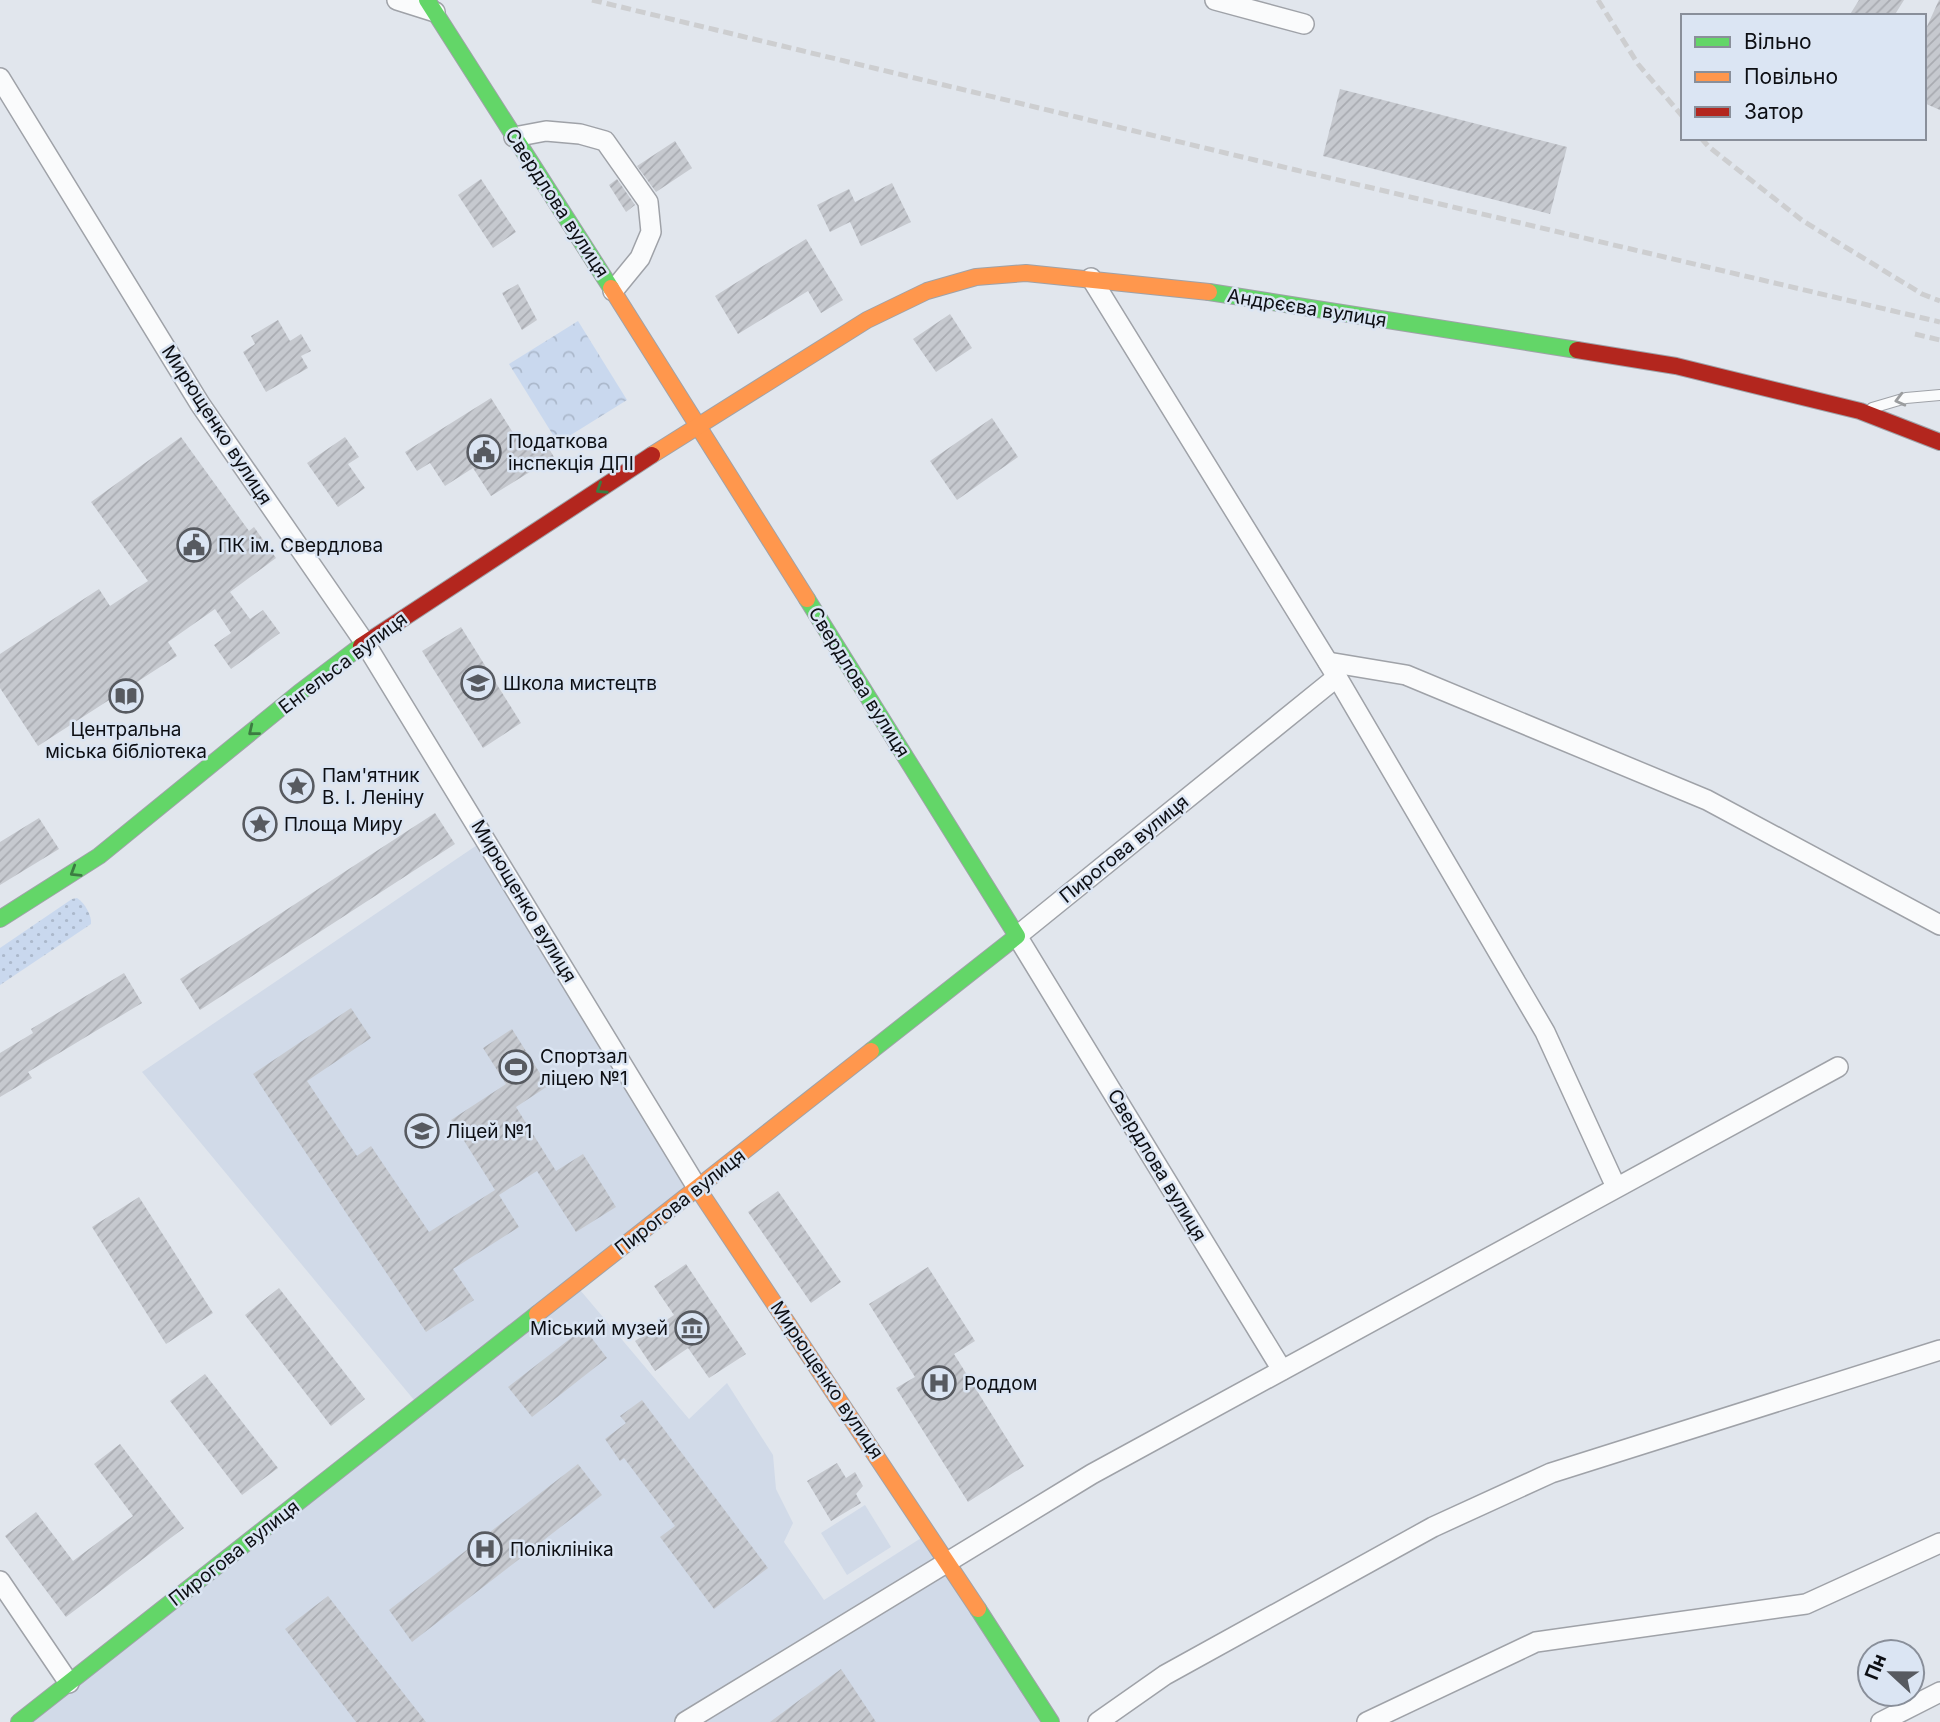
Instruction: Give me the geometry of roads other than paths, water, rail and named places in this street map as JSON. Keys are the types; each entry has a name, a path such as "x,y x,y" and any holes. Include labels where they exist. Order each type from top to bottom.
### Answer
{"street":[{"path":"397,0 431,6"},
{"path":"1214,0 1304,24"},
{"name":"Свердлова вулиця","path":"431,6 699,425 1017,936 1282,1370"},
{"name":"Мирющенко вулиця","path":"0,78 200,404 365,643 698,1189 947,1561 1051,1722"},
{"path":"514,137 546,131 580,134 605,141 648,202 651,232 640,258 613,291"},
{"name":"Андрєєва вулиця","path":"699,425 867,320 927,291 976,277 1026,273 1175,287 1676,366 1860,411 1940,442"},
{"path":"1091,278 1333,670 1545,1032 1616,1187"},
{"name":"Енгельса вулиця","path":"0,919 99,856 365,643 699,425"},
{"path":"1333,670 1406,676 1707,800 1940,925"},
{"name":"Пирогова вулиця","path":"19,1722 1017,936 1333,670"},
{"path":"685,1722 1092,1474 1838,1067"},
{"path":"1098,1722 1165,1675 1433,1527 1551,1473 1940,1350"},
{"path":"1367,1722 1536,1642 1806,1604 1940,1543"},
{"path":"0,1581 69,1683"},
{"path":"1881,1722 1940,1692"}],"lane":[{"path":"1860,411 1906,398 1940,395"}],"railway":[{"path":"592,0 1940,322"},
{"path":"1598,0 1638,64 1681,115"},
{"path":"1703,140 1803,221 1922,294 1940,301"},
{"path":"1915,334 1940,340"}],"place":[{"name":"Податкова інспекція ДПІ","path":"484,452"},
{"name":"ПК ім. Свердлова","path":"194,545"},
{"name":"Школа мистецтв","path":"478,683"},
{"name":"Центральна міська бібліотека","path":"126,696"},
{"name":"Пам'ятник В. І. Леніну","path":"297,786"},
{"name":"Площа Миру","path":"260,824"},
{"name":"Спортзал ліцею №1","path":"516,1067"},
{"name":"Ліцей №1","path":"422,1131"},
{"name":"Міський музей","path":"692,1328"},
{"name":"Роддом","path":"939,1383"},
{"name":"Поліклініка","path":"485,1549"}]}
